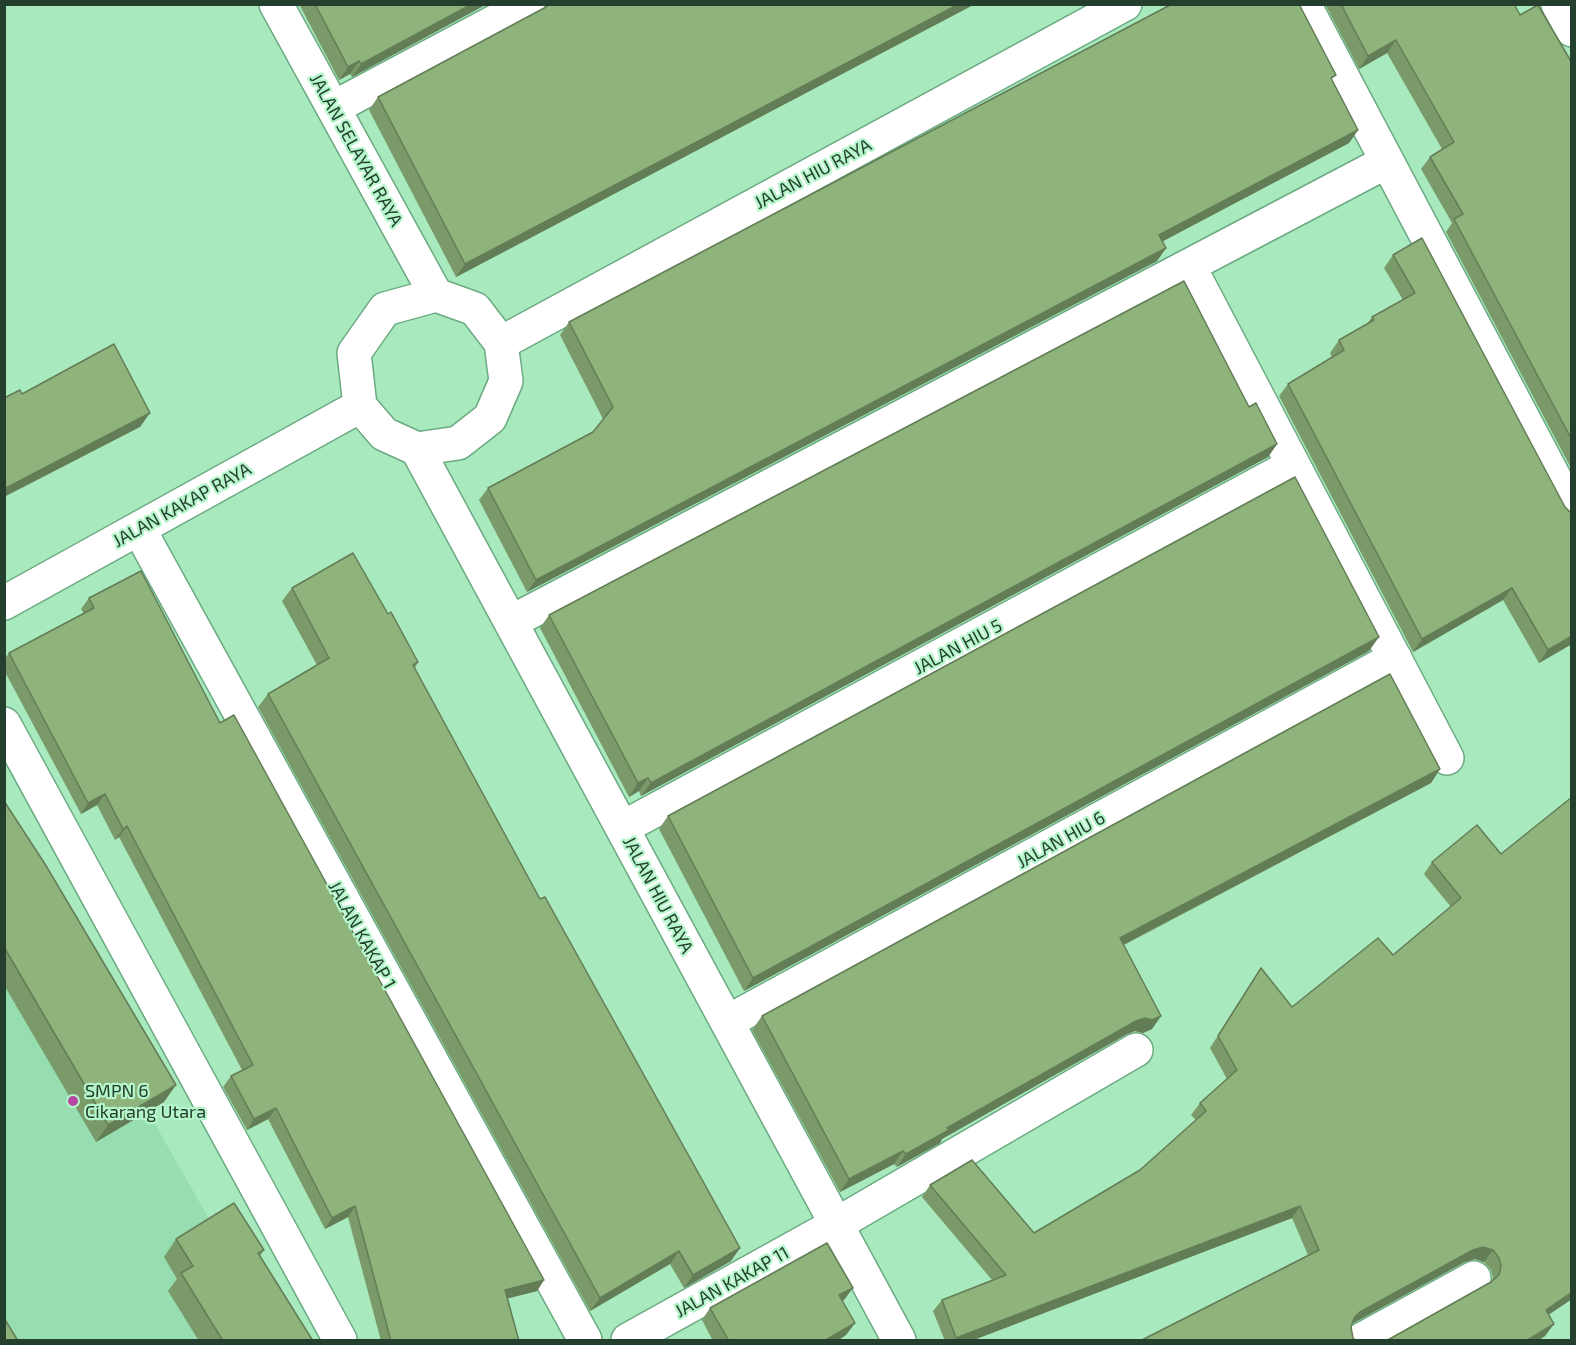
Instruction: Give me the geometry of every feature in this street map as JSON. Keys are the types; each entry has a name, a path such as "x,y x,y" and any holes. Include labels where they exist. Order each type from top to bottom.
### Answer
{"street":[{"name":"JALAN SELAYAR RAYA","path":"276,4 436,295"},
{"path":"333,108 528,4"},
{"name":"JALAN HIU RAYA","path":"501,343 1125,4"},
{"path":"1304,4 1572,511"},
{"path":"1558,4 1572,30"},
{"path":"511,622 1386,162"},
{"path":"1189,266 1447,758"},
{"path":"436,295 475,309 501,343 506,381 489,418 458,443 417,449 384,434 360,406 354,353 385,309 436,295"},
{"name":"JALAN KAKAP RAYA","path":"4,603 360,406"},
{"name":"JALAN HIU RAYA","path":"417,449 899,1341"},
{"name":"JALAN HIU 5","path":"622,828 1293,465"},
{"name":"JALAN KAKAP 1","path":"140,529 585,1341"},
{"name":"JALAN HIU 6","path":"727,1022 1395,658"},
{"path":"4,724 340,1341"},
{"name":"JALAN KAKAP 11","path":"628,1341 837,1224 1136,1050"},
{"path":"1361,1341 1474,1278"}],"shaded area":[{"name":"SMPN 6 Cikarang Utara","path":"5,861 278,1340 5,1340"}],"building":[{"path":"315,4 472,4 361,64 359,61 348,67"},
{"path":"549,4 959,4 465,264 378,97"},
{"path":"1172,4 1299,4 1336,75 1331,78 1358,130 1159,235 1166,248 536,580 488,488 593,432 613,407 569,322"},
{"path":"1341,4 1514,4 1520,15 1538,5 1572,63 1572,440 1454,219 1463,214 1430,157 1454,142 1396,40 1368,56"},
{"path":"1422,238 1565,507 1572,514 1572,636 1548,650 1512,588 1422,639 1288,384 1344,350 1339,340 1374,320 1372,317 1415,293 1393,255"},
{"path":"1184,281 1249,407 1256,403 1277,444 651,783 648,778 638,783 549,615"},
{"path":"114,344 150,413 4,489 4,398 20,390 22,394"},
{"path":"1295,477 1379,637 753,978 668,816"},
{"path":"353,553 388,614 391,612 418,662 413,665 540,899 545,897 740,1248 693,1275 679,1251 600,1298 268,694 329,658 292,588"},
{"path":"141,571 220,723 234,715 544,1280 505,1290 519,1341 391,1341 355,1206 332,1218 276,1108 254,1119 231,1076 253,1065 127,826 123,829 105,794 88,803 9,653 94,608 89,598"},
{"path":"1390,674 1440,769 1120,938 1161,1016 1152,1020 1145,1018 1136,1021 947,1128 949,1130 906,1154 903,1151 849,1179 762,1016"},
{"path":"1572,797 1572,1292 1546,1310 1554,1324 1526,1341 1386,1341 1491,1282 1499,1275 1501,1266 1499,1258 1493,1250 1483,1247 1473,1250 1360,1312 1354,1318 1351,1327 1353,1338 1356,1341 1140,1341 1319,1250 1300,1206 956,1338 942,1300 1006,1275 930,1185 972,1160 1034,1233 1140,1170 1206,1111 1200,1103 1237,1070 1218,1036 1261,968 1292,1007 1378,938 1393,955 1461,898 1432,862 1477,825 1501,854"},
{"path":"4,801 45,864 176,1085 108,1125 4,947"},
{"path":"234,1203 264,1250 258,1253 313,1341 223,1341 181,1273 193,1266 176,1239"},
{"path":"827,1243 853,1288 839,1295 855,1323 824,1341 729,1341 710,1308"},
{"path":"4,1318 18,1341 4,1341"}],"place":[{"name":"SMPN 6 Cikarang Utara","path":"73,1101"}]}
